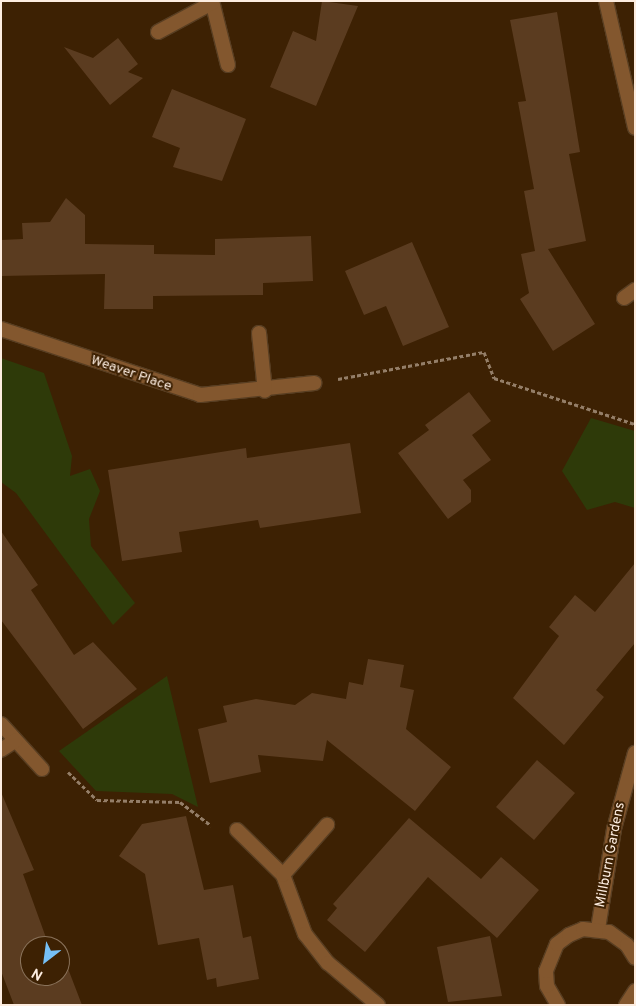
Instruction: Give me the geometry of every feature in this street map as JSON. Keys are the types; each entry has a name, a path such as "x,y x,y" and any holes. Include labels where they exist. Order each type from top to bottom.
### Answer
{"street":[{"path":"606,1 635,128"},
{"path":"158,32 212,2 228,65"},
{"name":"Weaver Place","path":"1,329 162,386 216,396 314,383"},
{"path":"259,333 264,391"},
{"path":"1,724 42,770"},
{"path":"1,750 15,741"},
{"name":"Millburn Gardens","path":"598,929 614,829 635,753"},
{"path":"283,875 327,825"},
{"path":"237,830 283,875 305,934 328,963 378,1005"},
{"path":"553,1003 546,971 557,944 583,929 598,929 619,938 635,958"},
{"path":"626,1005 635,990"}],"path":[{"path":"314,383 484,352 494,378 635,424"},
{"path":"42,770 67,771 98,800 180,802 221,832 237,830"}],"green space":[{"path":"1,358 44,373 72,456 70,476 90,469 100,491 89,519 91,546 135,603 113,625 16,493 1,482"},
{"path":"591,418 635,431 635,508 615,502 587,510 562,471"},
{"path":"167,676 198,807 172,794 96,791 59,751"}],"building":[{"path":"322,1 358,6 316,106 270,87 293,31 316,41"},
{"path":"557,12 580,152 569,154 586,241 548,249 595,324 553,351 520,299 529,293 521,254 535,251 524,191 534,189 518,102 526,101 510,20"},
{"path":"118,38 138,64 128,72 143,78 110,105 64,47 93,58"},
{"path":"172,89 246,119 222,181 173,167 180,148 152,137"},
{"path":"66,198 85,215 85,244 154,245 154,254 215,255 215,239 311,236 313,281 263,283 263,295 153,296 153,309 104,309 105,274 1,276 1,240 23,239 22,223 50,222"},
{"path":"412,242 449,327 403,346 386,306 364,315 345,271"},
{"path":"469,392 491,421 472,435 491,460 463,480 471,490 471,502 448,519 398,453 429,430 425,425"},
{"path":"350,443 361,513 260,528 258,520 179,532 182,552 122,561 108,470 246,448 247,458"},
{"path":"1,531 38,585 31,590 74,655 93,642 137,689 83,729 1,620"},
{"path":"635,563 635,643 596,690 604,697 564,745 513,698 559,636 549,627 575,595 595,612"},
{"path":"368,659 404,665 400,687 414,690 406,729 451,767 415,811 327,740 323,761 258,755 261,772 210,783 198,729 227,722 223,706 256,699 295,705 312,693 346,699 349,682 363,685"},
{"path":"537,760 575,793 534,840 496,807"},
{"path":"1,792 34,870 23,874 45,936 20,936 20,986 70,986 70,974 82,1005 14,1005 1,971"},
{"path":"186,816 204,890 233,885 243,938 251,936 259,979 217,987 216,978 207,980 199,938 158,945 145,874 119,856 142,824"},
{"path":"409,818 481,879 501,857 539,890 497,938 428,877 365,952 327,920 337,908 333,904"},
{"path":"490,936 502,996 448,1002 437,947"}]}
